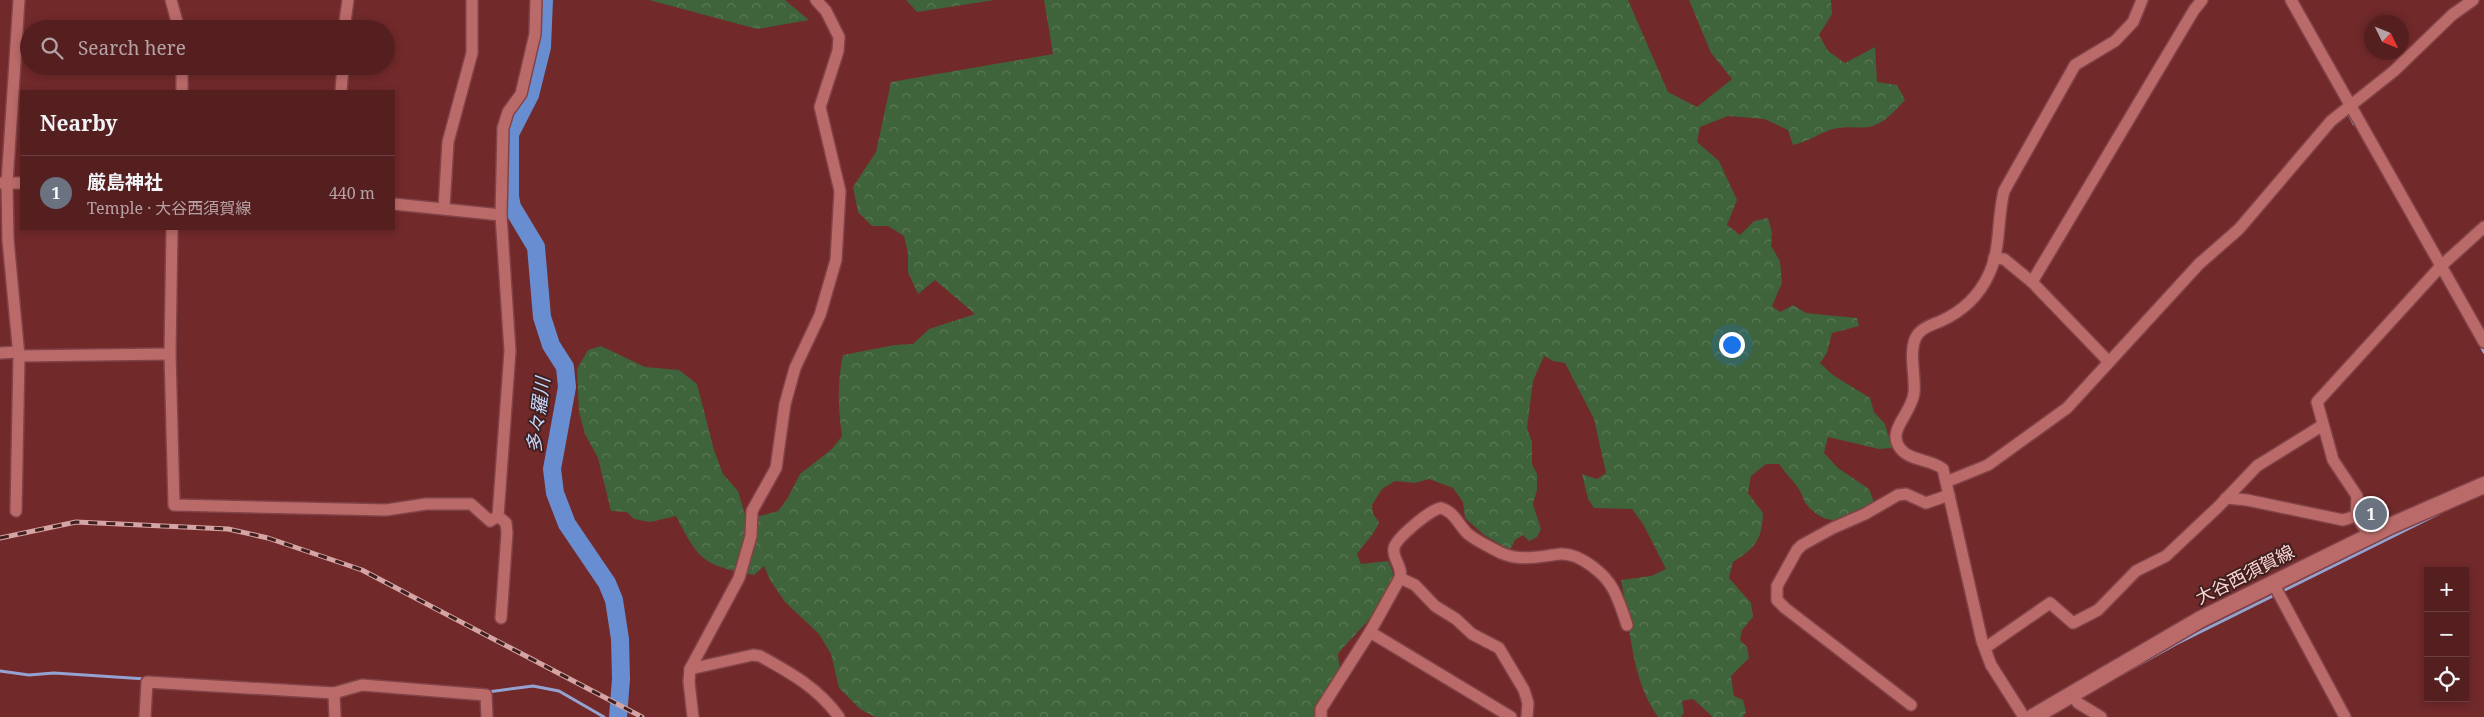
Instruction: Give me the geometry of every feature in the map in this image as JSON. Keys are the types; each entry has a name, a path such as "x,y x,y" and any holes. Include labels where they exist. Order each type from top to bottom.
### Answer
{"main road":[{"name":"大谷西須賀線","path":"2033,717 2201,619 2370,536 2484,485"}],"street":[{"path":"16,511 18,354 3,183 19,0"},
{"path":"171,0 177,20"},
{"path":"345,20 348,0"},
{"path":"444,208 448,142 472,53 472,0"},
{"path":"498,516 510,351 501,215 503,128 508,112 521,94 535,34 536,0"},
{"path":"693,717 689,682 690,669 739,578 751,536 752,511 776,468 785,404 795,368 820,314 836,260 840,191 820,107 838,51 839,37 826,10 816,0"},
{"path":"2024,717 1991,665 1985,648 1943,469 1936,462 1909,456 1898,446 1894,436 1911,407 1914,393 1913,340 1920,331 1954,315 1967,305 1990,274 1994,258 2000,205 2004,191 2075,65 2115,41 2133,22 2142,0"},
{"path":"2032,282 2194,10 2202,0"},
{"path":"2291,0 2347,107 2484,342"},
{"path":"1946,482 1988,465 2067,408 2199,264 2240,229 2347,107 2394,71 2452,15 2473,0"},
{"path":"182,75 182,90"},
{"path":"341,90 342,75"},
{"path":"3,183 20,183"},
{"path":"395,204 501,215"},
{"path":"2370,536 2356,516 2357,496 2333,460 2317,402 2441,266 2484,227"},
{"path":"172,230 170,354 174,505 386,510 426,504 471,504 490,520 498,516"},
{"path":"1994,258 2004,259 2032,282 2109,362"},
{"path":"0,353 170,354"},
{"path":"1985,648 2050,603 2073,623 2098,610 2136,571 2166,556 2257,466 2323,425"},
{"path":"1911,705 1785,608 1777,600 1777,586 1797,550 1833,528 1860,517 1898,495 1906,494 1926,503 1949,494"},
{"path":"2226,498 2247,500 2344,520 2356,516"},
{"path":"1321,717 1321,709 1370,632 1400,578 1401,567 1394,555 1396,544 1432,511 1441,508 1451,513 1467,533 1478,542 1506,555 1530,559 1563,554 1583,561 1600,574 1613,588 1627,625"},
{"path":"498,516 506,523 507,533 501,618"},
{"path":"1400,578 1415,585 1435,606 1456,618 1472,634 1498,648 1524,690 1528,702 1527,717"},
{"path":"2273,583 2345,717"},
{"path":"1370,632 1511,717"},
{"path":"690,669 753,655 760,656 798,677 816,690 827,700 839,717"},
{"path":"145,717 147,682 334,693 362,685 486,695 487,717"},
{"path":"334,693 335,717"},
{"path":"2072,695 2078,703 2101,717"}],"green space":[{"path":"649,0 785,0 809,20 757,29"},
{"path":"906,0 995,0 917,12"},
{"path":"1044,0 1628,0 1668,92 1697,107 1732,79 1711,53 1689,0 1831,0 1832,14 1819,35 1828,51 1845,63 1875,47 1877,82 1897,85 1905,100 1889,116 1874,126 1833,129 1793,145 1788,130 1764,119 1728,116 1700,127 1697,142 1719,161 1737,200 1727,225 1740,235 1754,221 1768,218 1772,233 1771,246 1780,261 1782,283 1772,306 1780,312 1793,305 1806,313 1857,318 1859,326 1832,333 1827,353 1820,363 1833,375 1870,398 1874,412 1885,424 1892,448 1879,449 1828,437 1824,453 1838,468 1869,489 1874,502 1848,517 1840,519 1824,518 1807,505 1794,482 1779,464 1766,464 1751,476 1748,493 1763,513 1761,530 1752,547 1733,562 1729,578 1751,603 1753,617 1742,630 1740,640 1747,647 1749,658 1731,676 1734,696 1743,700 1746,712 1743,717 1713,717 1693,699 1682,701 1684,713 1681,717 1658,717 1649,702 1637,669 1621,580 1651,576 1666,569 1643,524 1632,509 1594,508 1588,499 1582,474 1597,479 1606,473 1594,419 1565,363 1553,361 1544,356 1533,381 1527,428 1532,442 1532,464 1537,474 1537,490 1533,504 1541,529 1537,537 1529,541 1523,535 1515,540 1510,550 1484,535 1465,518 1463,502 1453,488 1429,479 1415,483 1395,481 1382,489 1372,505 1373,514 1379,522 1372,535 1357,554 1361,564 1388,561 1393,573 1391,586 1386,597 1371,618 1338,654 1340,673 1320,717 875,717 860,709 839,688 831,654 819,634 785,602 770,580 764,566 754,575 724,568 704,559 691,543 676,516 650,522 634,519 627,512 611,511 598,458 585,434 579,412 577,369 588,350 601,346 645,367 679,370 697,384 714,450 723,474 738,491 745,515 760,516 778,511 787,499 800,474 832,449 842,436 839,395 843,355 895,345 913,344 929,329 975,314 935,280 918,294 908,272 908,253 904,236 888,226 872,226 858,212 853,187 876,152 891,82 1053,54"},
{"path":"2369,497 2379,501 2386,519 2372,529 2363,525 2359,498"}],"waterway":[{"name":"多々羅川","path":"544,0 542,47 530,95 510,134 510,197 512,207 536,247 542,317 551,345 565,367 567,387 552,469 555,493 567,524 607,583 614,600 620,639 621,679 618,717"},
{"path":"2348,112 2354,124"},
{"path":"2480,344 2484,352"},
{"path":"2122,674 2176,644 2438,514"},
{"path":"0,671 29,675 54,673 146,679"},
{"path":"488,692 533,686 559,691 604,717"}],"railway":[{"path":"0,538 76,522 228,529 268,538 362,570 642,717"}],"place":[{"name":"厳島神社","path":"2371,514"}]}
